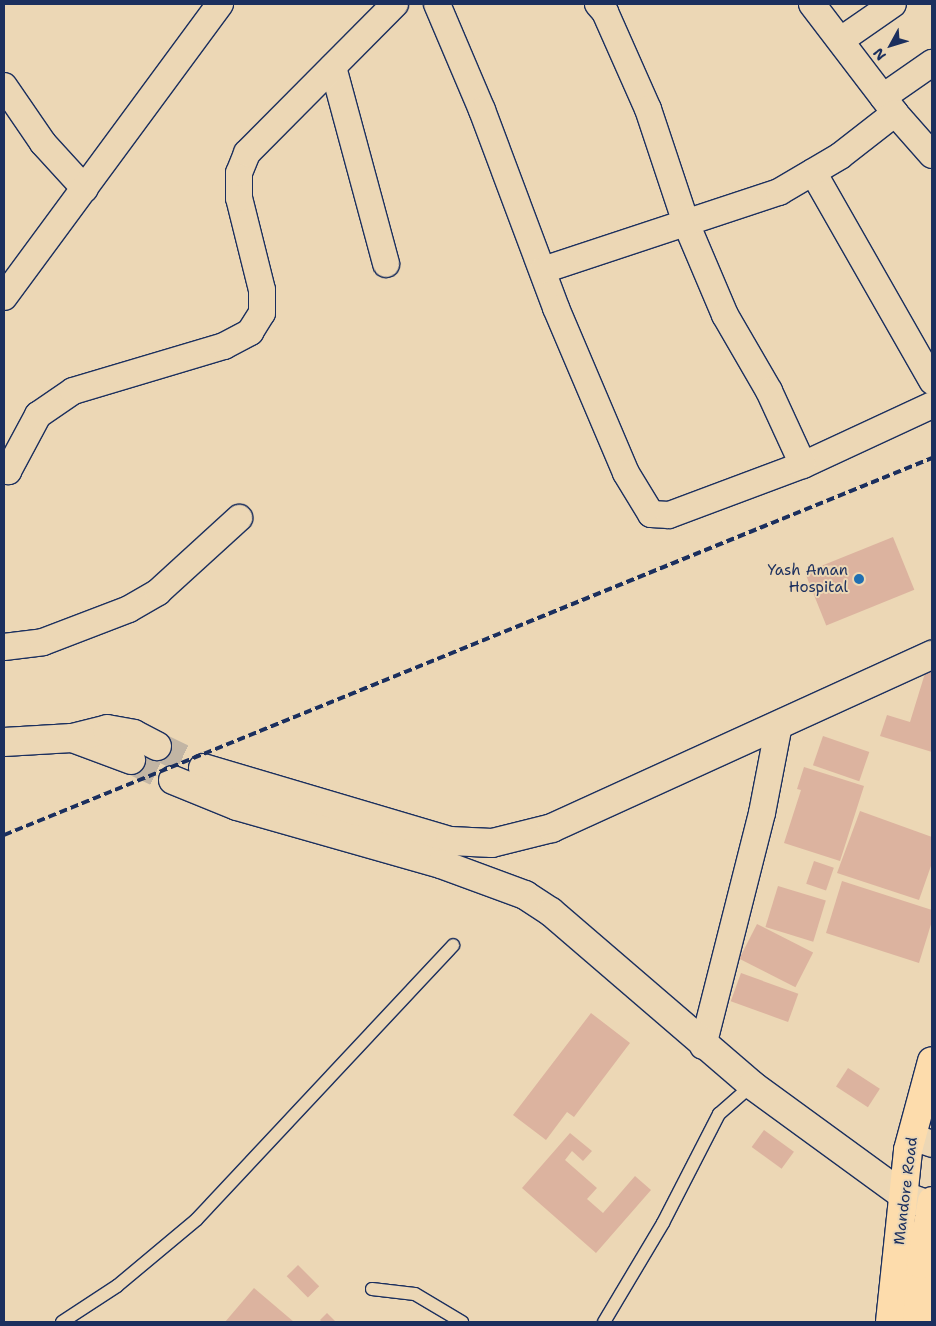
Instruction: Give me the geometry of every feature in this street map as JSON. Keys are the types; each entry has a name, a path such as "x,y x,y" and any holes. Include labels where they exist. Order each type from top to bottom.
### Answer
{"highway":[{"name":"Mandore Road","path":"890,1322 904,1196 922,1141 932,1062"},
{"name":"Mandore Road","path":"917,1322 926,1275 932,1204"}],"main road":[{"path":"203,768 441,839 473,844 492,843 552,828 932,655"},
{"path":"4,742 72,738 97,730 117,730 157,746"},
{"path":"72,738 131,760"},
{"path":"173,780 237,806 441,864 525,896 551,912 703,1046 752,1085 904,1196 932,1204"}],"street":[{"path":"4,296 220,4"},
{"path":"5,473 38,415 73,391 224,346 250,332 262,313 262,290 239,198 239,173 248,153 395,4"},
{"path":"437,4 543,270 556,308 626,473 651,514 669,515 803,465 932,405"},
{"path":"598,4 605,12 648,109 686,222 726,315 769,392 803,465"},
{"path":"812,4 889,105 932,155"},
{"path":"841,40 893,4"},
{"path":"543,270 779,192 814,172 889,105 932,63"},
{"path":"333,67 386,264"},
{"path":"8,99 43,143 85,189"},
{"path":"814,172 932,381"},
{"path":"4,647 42,642 129,609 158,592 239,518"},
{"path":"703,1046 762,813 779,725"}],"lane":[{"path":"62,1322 117,1286 197,1219 453,945"},
{"path":"604,1322 663,1224 719,1114 752,1085"},
{"path":"372,1289 415,1294 462,1322"}],"building":[{"path":"893,537 914,590 826,625 805,573"},
{"path":"926,670 932,672 932,752 880,736 887,715 910,722"},
{"path":"823,736 869,752 859,781 813,765"},
{"path":"804,767 864,786 840,861 784,843 801,790 797,789"},
{"path":"860,811 932,837 932,863 919,900 837,873"},
{"path":"814,861 834,868 826,891 806,884"},
{"path":"842,881 932,910 932,921 919,963 826,933"},
{"path":"778,886 826,901 813,942 765,927"},
{"path":"757,924 813,953 795,987 739,959"},
{"path":"741,973 798,994 788,1022 731,1001"},
{"path":"591,1013 630,1043 574,1117 567,1112 546,1140 513,1115"},
{"path":"848,1068 880,1089 868,1107 836,1086"},
{"path":"764,1130 794,1152 782,1169 752,1147"},
{"path":"570,1133 592,1151 583,1161 572,1151 565,1160 597,1188 587,1199 603,1213 635,1176 651,1190 596,1253 522,1188"},
{"path":"298,1265 319,1286 308,1298 287,1276"},
{"path":"254,1288 294,1322 225,1322"},
{"path":"327,1313 336,1322 322,1322 320,1320"}],"tunnel":[{"path":"157,746 203,768"},
{"path":"131,760 173,780"}],"railway":[{"path":"4,835 932,458"}],"place":[{"name":"Yash Aman Hospital","path":"859,579"}]}
